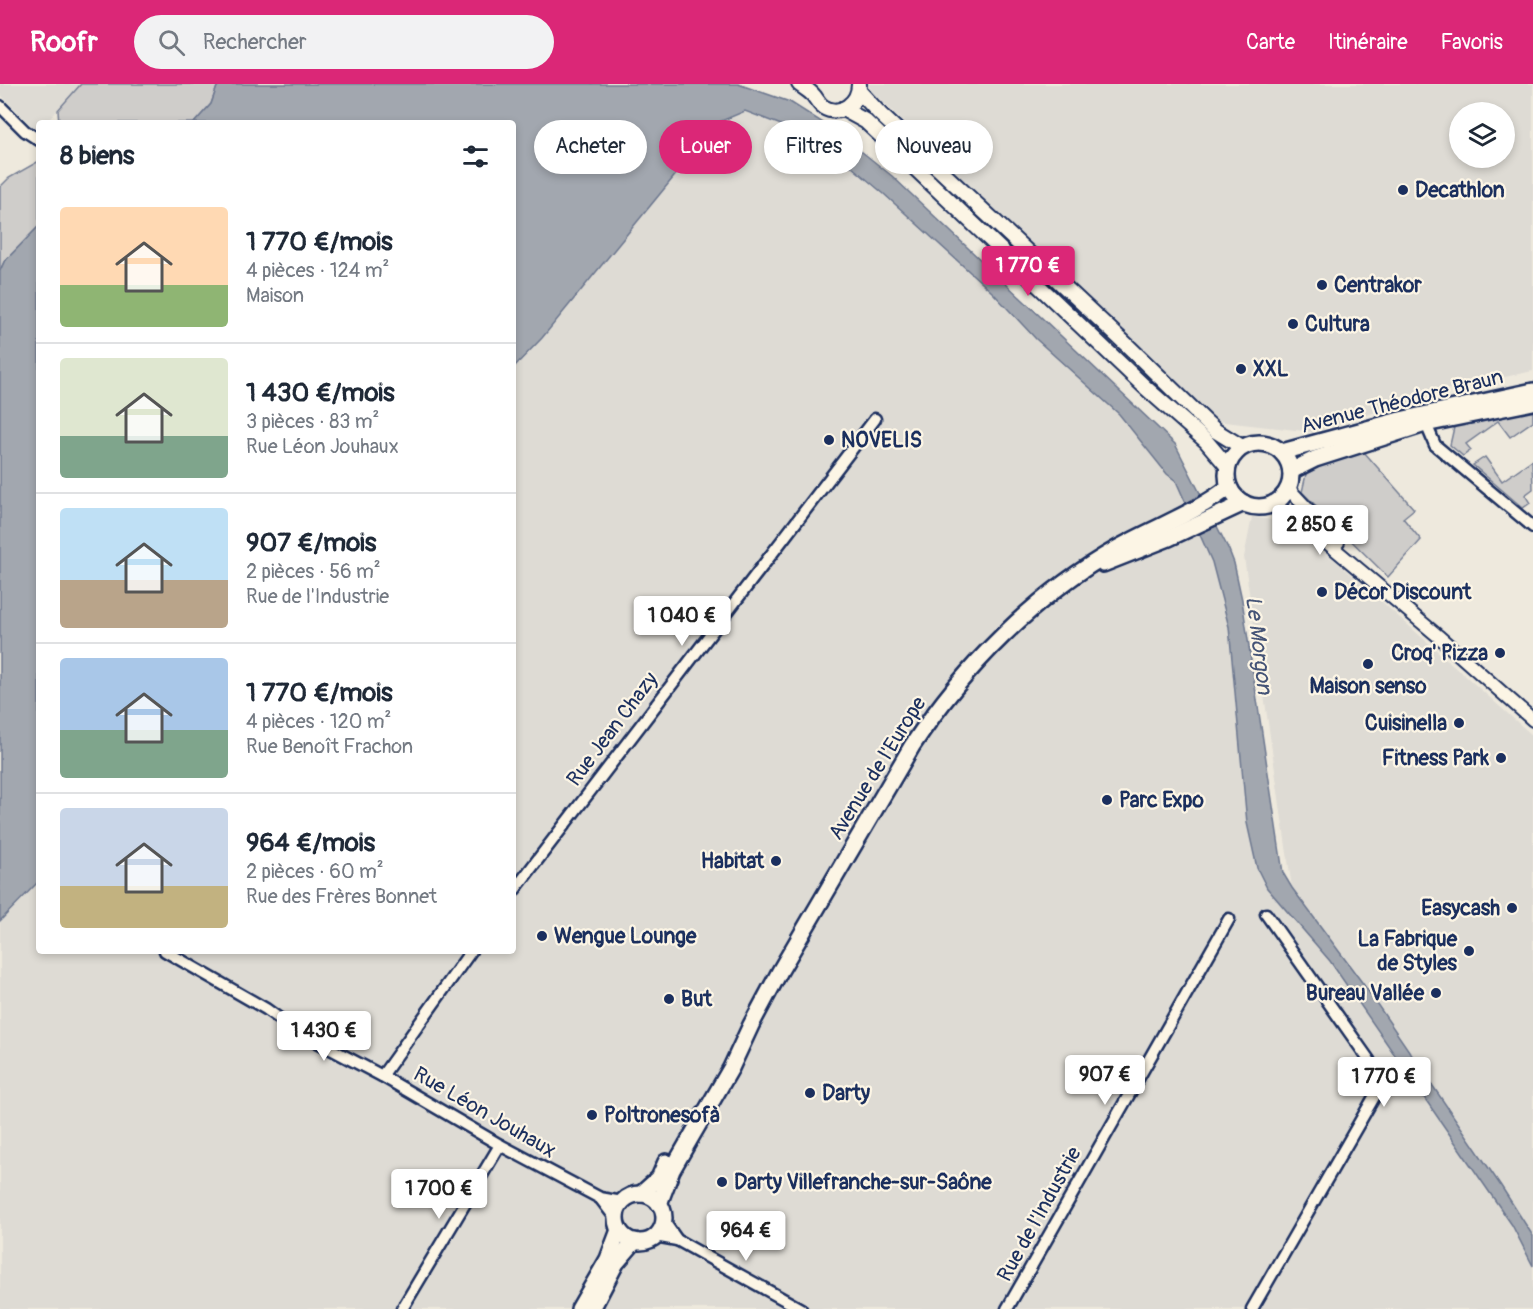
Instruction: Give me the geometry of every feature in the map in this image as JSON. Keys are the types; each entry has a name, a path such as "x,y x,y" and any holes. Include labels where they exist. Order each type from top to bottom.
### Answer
{"main road":[{"path":"799,84 813,90 822,106 829,110 843,109 854,102 859,87"},
{"path":"859,87 880,114 1206,422 1242,447"},
{"path":"843,109 865,121 1146,388 1206,441 1228,467"},
{"name":"Avenue Théodore Braun","path":"1282,452 1533,392"},
{"name":"Avenue Théodore Braun","path":"1291,471 1315,459 1424,419 1533,402"},
{"path":"1252,443 1263,443 1282,452 1290,464 1291,471 1288,488 1279,500 1258,507 1244,503 1233,493 1229,487 1228,467 1231,459 1242,447 1252,443"},
{"name":"Avenue de l'Europe","path":"1215,507 1229,487"},
{"name":"Avenue de l'Europe","path":"659,1204 672,1170 731,1068 751,1025 912,746 934,712 1002,635 1046,597 1083,571 1125,557 1215,507 1244,503"},
{"name":"Avenue de l'Europe","path":"641,1194 659,1178 670,1154 723,1064 751,1025"},
{"path":"579,1309 608,1259 617,1224 616,1213 622,1202 641,1194 651,1197 659,1204 663,1220 655,1236 642,1242 635,1241 626,1237 617,1224"},
{"path":"592,1309 616,1263 635,1241"}],"street":[{"path":"0,106 25,131 36,138"},
{"name":"Rue Jean Chazy","path":"516,888 875,419"},
{"path":"1424,419 1435,445 1533,527"},
{"path":"1288,488 1381,589"},
{"path":"1272,504 1305,524 1533,720"},
{"path":"1252,1309 1377,1092 1379,1081 1369,1059 1266,914"},
{"name":"Rue de l'Industrie","path":"1007,1309 1229,919"},
{"name":"Rue Léon Jouhaux","path":"170,954 266,1009 296,1030 382,1076 500,1145 600,1198 622,1202"},
{"path":"382,1076 469,954"},
{"path":"402,1309 500,1145"},
{"name":"Rue Léon Jouhaux","path":"600,1198 617,1224"},
{"path":"663,1220 676,1240"},
{"path":"655,1236 676,1240 801,1309"}],"shaded area":[{"path":"0,84 81,84 49,120 36,120 36,130 0,94"},
{"path":"81,84 221,84 217,87 211,104 197,120 59,120 58,110"},
{"path":"221,84 738,84 790,102 819,120 768,120 745,111 724,120 659,120 659,174 676,174 542,338 516,365 516,120 197,120 211,104 217,87"},
{"path":"868,84 1533,84 1533,371 1452,388 1313,432 1216,421 958,174 993,174 993,120 901,120 872,92"},
{"path":"745,111 768,120 764,120 764,174 860,174 993,293 1036,339 1119,414 1167,474 1176,481 1212,562 1229,627 1236,711 1267,888 1330,961 1512,1225 1533,1266 1533,1309 0,1309 0,921 36,884 36,954 516,954 516,365 542,338 676,174 752,174 752,120 724,120"},
{"path":"863,153 875,162 875,174 892,176 1175,444 1234,563 1242,600 1283,873 1364,985 1533,1236 1533,1266 1512,1225 1330,961 1267,888 1257,868 1247,823 1229,627 1212,562 1176,481 1167,474 1119,414 1036,339 993,293 860,174 863,174"},
{"path":"36,163 36,229 4,262 0,271 0,187 9,178"},
{"path":"36,229 36,884 0,921 0,271 4,262"},
{"path":"1533,409 1533,421 1510,437 1498,421 1466,444 1471,450 1463,456 1450,445 1455,423"},
{"path":"1364,452 1414,509 1403,518 1421,540 1388,577 1302,492 1307,470"},
{"path":"1485,457 1502,481 1532,460 1533,489 1525,495 1530,503 1523,508 1473,465"},
{"path":"1252,517 1293,523 1533,736 1533,1236 1364,985 1292,888 1244,557"}],"place":[{"name":"Decathlon","path":"1403,190"},
{"name":"Centrakor","path":"1322,285"},
{"name":"Cultura","path":"1293,324"},
{"name":"XXL","path":"1241,369"},
{"name":"NOVELIS","path":"829,440"},
{"name":"Décor Discount","path":"1322,592"},
{"name":"Croq' Pizza","path":"1500,653"},
{"name":"Maison senso","path":"1368,664"},
{"name":"Cuisinella","path":"1459,723"},
{"name":"Fitness Park","path":"1501,758"},
{"name":"Parc Expo","path":"1107,800"},
{"name":"Habitat","path":"776,861"},
{"name":"Easycash","path":"1512,908"},
{"name":"Wengue Lounge","path":"542,936"},
{"name":"La Fabrique de Styles","path":"1469,951"},
{"name":"Bureau Vallée","path":"1436,993"},
{"name":"But","path":"669,999"},
{"name":"Darty","path":"810,1093"},
{"name":"Poltronesofà","path":"592,1115"},
{"name":"Darty Villefranche-sur-Saône","path":"722,1182"}],"water label":[{"name":"Le Morgon","path":"1260,645"}]}
